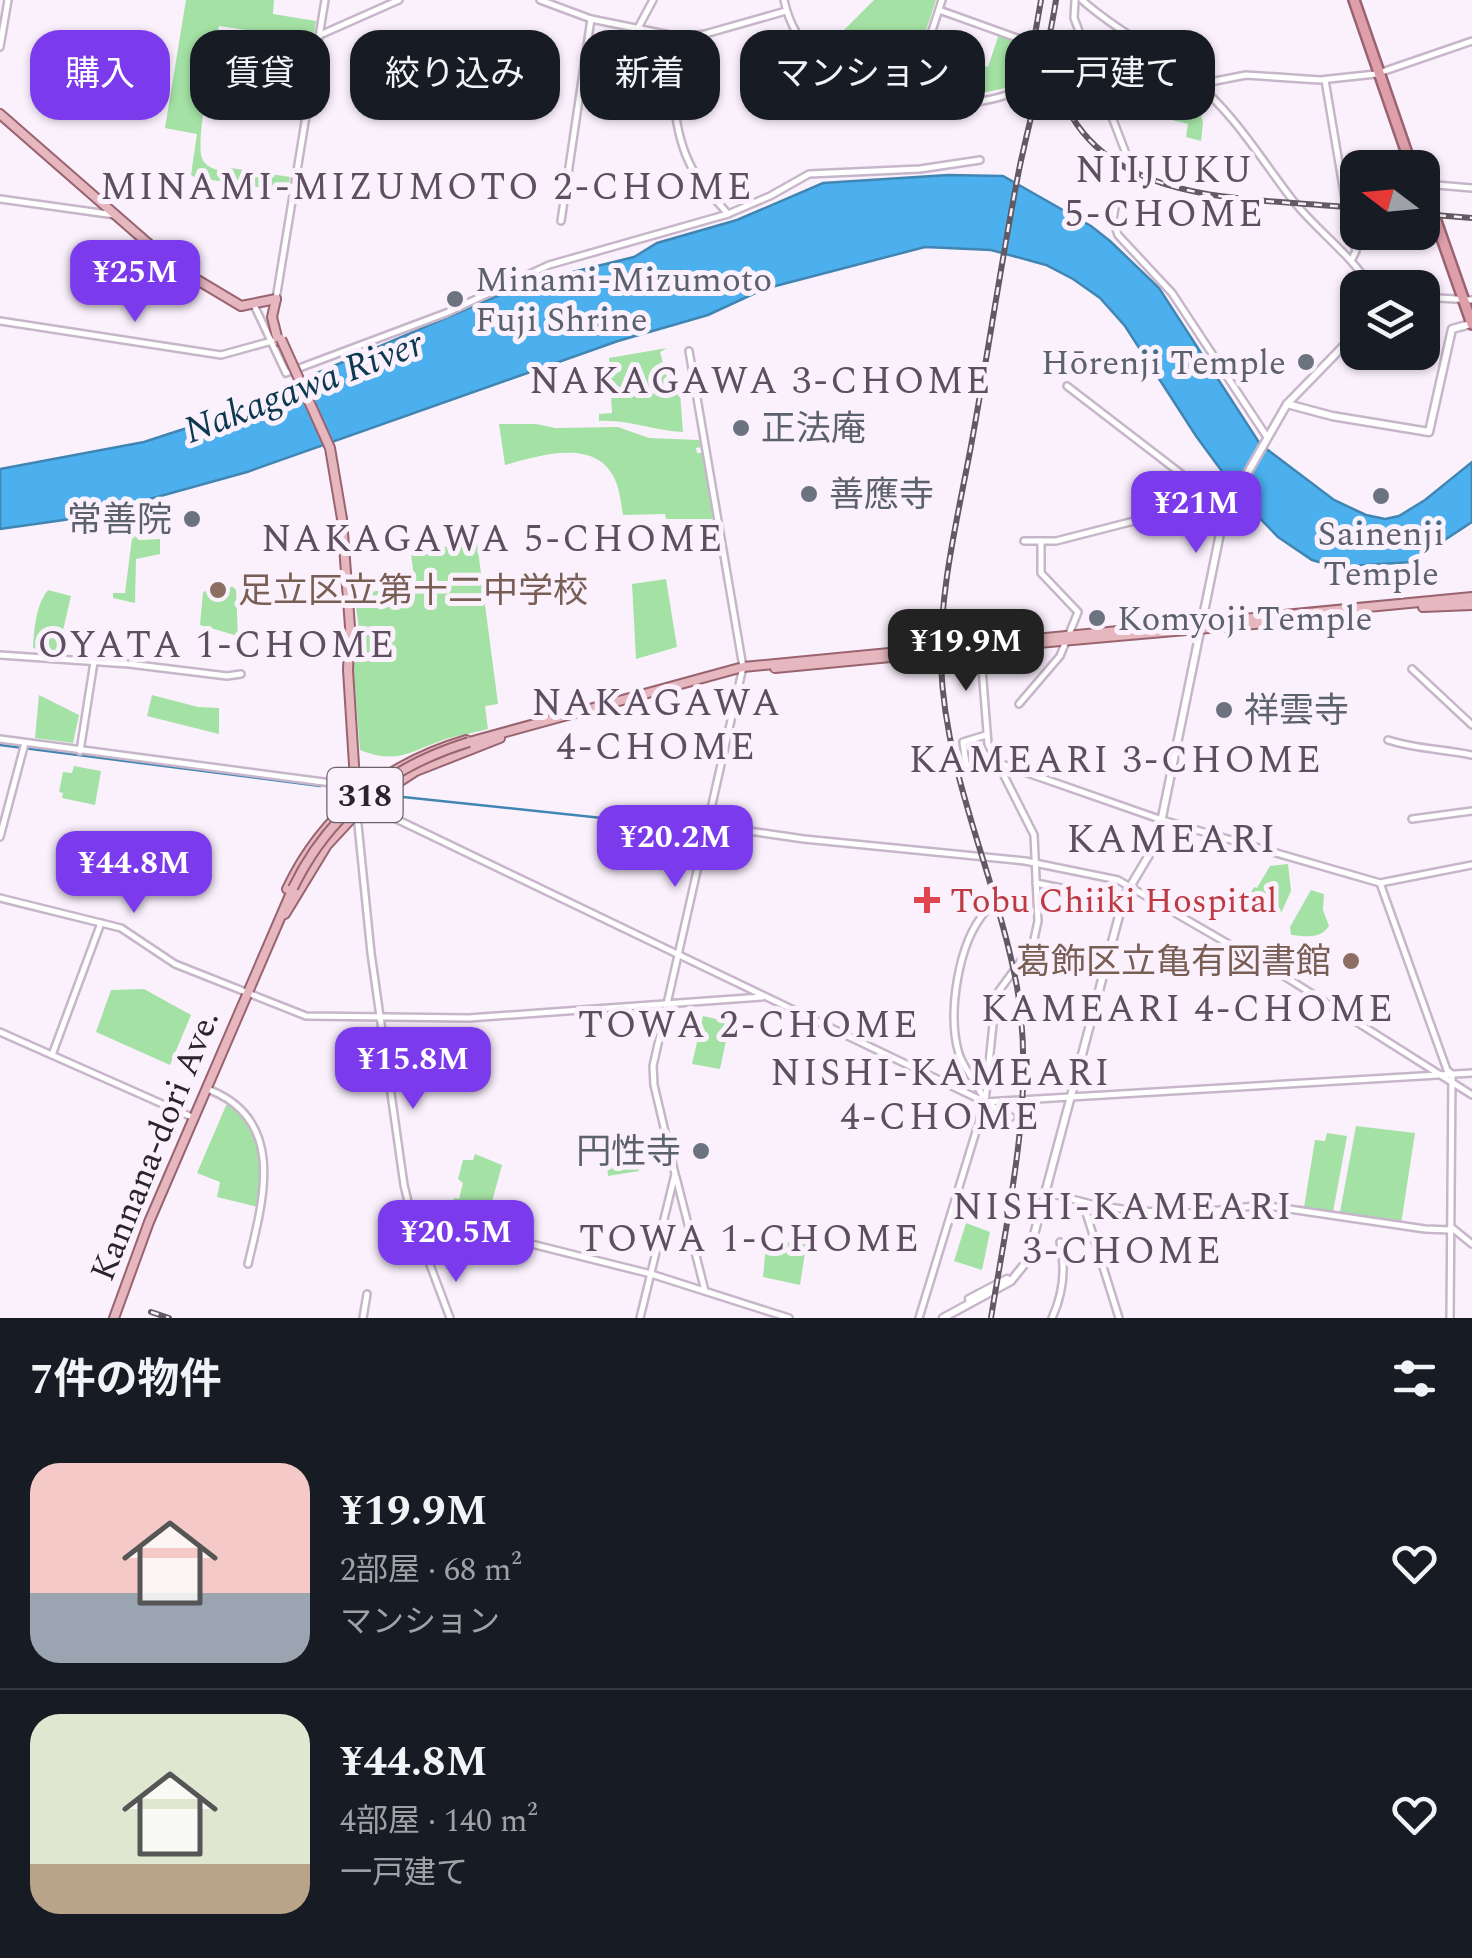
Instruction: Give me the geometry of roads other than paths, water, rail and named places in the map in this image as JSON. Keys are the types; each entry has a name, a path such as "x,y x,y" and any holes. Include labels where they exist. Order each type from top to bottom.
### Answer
{"highway":[{"path":"1356,0 1409,150"},
{"path":"1440,231 1464,299 1472,338"},
{"path":"1440,241 1464,299"}],"main road":[{"path":"0,114 179,270 238,306 276,299 272,317 277,340 327,451 340,519 357,812"},
{"path":"1286,404 1429,432 1452,329 1470,324"},
{"path":"943,1318 1011,1281 1024,1268 1129,885 1152,850 1162,820 1220,526 1286,404 1340,350"},
{"path":"1423,605 1472,599"},
{"name":"318","path":"248,994 294,888 322,838 360,798 412,764 470,744 743,669 1472,599"},
{"name":"318","path":"284,913 284,896 302,860 356,793 428,752 478,736 500,736"},
{"name":"318","path":"284,913 327,845 365,804 416,770 500,736"},
{"name":"Kannana-dori Ave.","path":"195,1119 248,994"},
{"name":"Kannana-dori Ave.","path":"116,1318 248,994"},
{"path":"934,1318 1010,1276 1024,1262 1031,1246"}],"street":[{"path":"0,47 8,0"},
{"path":"320,30 325,0"},
{"path":"330,31 400,0"},
{"path":"540,0 591,19 647,30"},
{"path":"638,28 653,0"},
{"path":"784,0 794,30"},
{"path":"932,30 942,0"},
{"path":"1119,30 1078,0 1074,18 1125,151"},
{"path":"718,30 786,10"},
{"path":"939,10 1020,39 1025,50 1020,82 1008,95 985,99"},
{"path":"561,222 591,19"},
{"path":"1215,81 1246,74 1324,80 1382,73 1472,41"},
{"path":"1324,80 1340,171"},
{"path":"1215,99 1299,207 1360,270"},
{"path":"276,299 305,120"},
{"path":"679,120 684,148 696,174 728,214"},
{"path":"254,304 277,340 286,373 446,313 549,264 728,214 814,172 920,170 980,160"},
{"path":"1440,185 1472,188"},
{"path":"0,199 116,215"},
{"path":"1116,202 1113,220 1118,235 1172,293 1266,438"},
{"path":"1352,259 1355,250"},
{"path":"0,321 221,355 277,340"},
{"path":"689,351 743,669 652,1075 705,1291"},
{"path":"1066,386 1214,499 1228,505"},
{"path":"1024,541 1056,541 1177,510 1195,513 1220,526"},
{"path":"1019,704 1059,658 1078,612 1041,573 1041,541"},
{"path":"920,1318 985,1102 996,995 1033,944 1038,926 1036,844 1031,823 996,762 986,735 980,646"},
{"path":"0,655 227,676 242,674"},
{"path":"80,751 94,662"},
{"path":"1412,670 1472,725"},
{"path":"986,735 962,743 966,765 996,762 1162,820 1380,883 1472,865"},
{"path":"0,740 356,793 365,804 1011,1117"},
{"path":"1388,740 1472,756"},
{"path":"0,837 24,746"},
{"path":"1412,819 1472,811"},
{"path":"357,812 404,1186 450,1318"},
{"path":"708,825 804,839 1036,862 1100,874 1129,885 1284,976 1472,1094"},
{"path":"1036,883 1066,889"},
{"path":"1380,883 1447,1070 1452,1074"},
{"path":"0,898 123,930 172,962 300,1015 469,1018 762,997"},
{"path":"985,1102 959,1053 954,1011 964,949 986,911"},
{"path":"52,1056 101,924"},
{"path":"0,1032 195,1119"},
{"path":"985,1102 1472,1073"},
{"path":"1450,1318 1452,1074"},
{"path":"210,1090 243,1112 260,1143 264,1196 248,1264"},
{"path":"640,1318 675,1174"},
{"path":"1045,1192 1134,1210 1186,1213 1262,1205 1427,1230 1451,1228 1472,1244"},
{"path":"1083,1202 1119,1318"},
{"path":"411,1214 651,1274 789,1318"},
{"path":"1052,1318 1061,1293 1064,1262 1060,1242"},
{"path":"362,1318 367,1294"}],"water":[{"name":"Nakagawa River","path":"948,175 1003,176 1110,241 1159,288 1260,444 1334,500 1366,515 1385,519 1399,516 1472,462 1472,522 1411,562 1336,567 1312,560 1278,537 1246,504 1196,436 1125,326 1100,298 1046,265 991,250 925,247 764,289 708,315 618,341 247,472 85,517 0,529 0,469 144,442 193,426 528,283 634,257 657,243 737,220 823,183"}],"waterway":[{"path":"0,745 320,786"},
{"path":"403,797 743,833"}],"railway":[{"path":"1036,30 1041,0"},
{"path":"991,1318 1018,1153 1022,1028 1008,946 952,747 941,637 950,554 1012,204 1056,0"},
{"path":"1076,120 1091,142 1126,168 1168,185 1214,195 1340,207"},
{"path":"1440,215 1472,218"},
{"path":"151,1312 169,1318"}],"place":[{"name":"Minami-Mizumoto Fuji Shrine","path":"455,299"},
{"name":"Hōrenji Temple","path":"1306,362"},
{"name":"正法庵","path":"741,428"},
{"name":"善應寺","path":"809,494"},
{"name":"Sainenji Temple","path":"1381,496"},
{"name":"常善院","path":"192,519"},
{"name":"足立区立第十二中学校","path":"218,590"},
{"name":"Komyoji Temple","path":"1097,618"},
{"name":"祥雲寺","path":"1224,710"},
{"name":"Tobu Chiiki Hospital","path":"927,900"},
{"name":"葛飾区立亀有図書館","path":"1351,961"},
{"name":"円性寺","path":"701,1151"}],"district":[{"name":"MINAMI-MIZUMOTO 2-CHOME","path":"427,186"},
{"name":"NIIJUKU 5-CHOME","path":"1165,190"},
{"name":"NAKAGAWA 3-CHOME","path":"761,380"},
{"name":"NAKAGAWA 5-CHOME","path":"493,538"},
{"name":"OYATA 1-CHOME","path":"217,644"},
{"name":"NAKAGAWA 4-CHOME","path":"657,724"},
{"name":"KAMEARI 3-CHOME","path":"1116,759"},
{"name":"KAMEARI","path":"1172,838"},
{"name":"KAMEARI 4-CHOME","path":"1188,1008"},
{"name":"TOWA 2-CHOME","path":"749,1024"},
{"name":"NISHI-KAMEARI 4-CHOME","path":"941,1094"},
{"name":"NISHI-KAMEARI 3-CHOME","path":"1123,1228"},
{"name":"TOWA 1-CHOME","path":"750,1238"}]}
